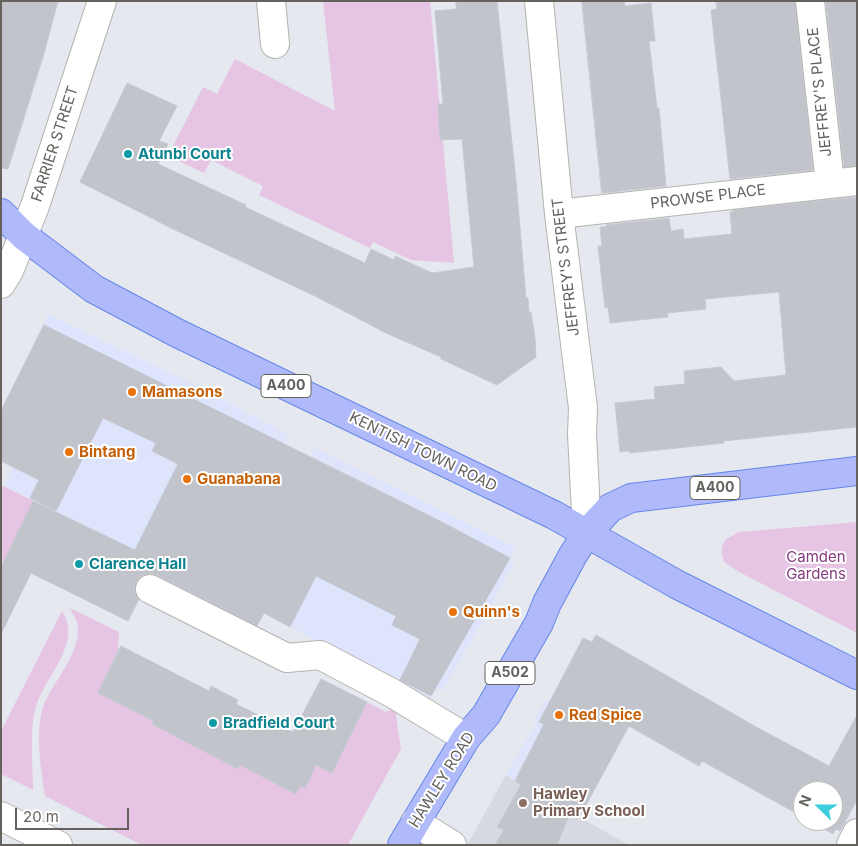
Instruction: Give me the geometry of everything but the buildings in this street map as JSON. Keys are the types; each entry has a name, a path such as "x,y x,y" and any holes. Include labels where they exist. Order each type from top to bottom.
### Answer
{"main road":[{"name":"KENTISH TOWN ROAD","path":"1,213 24,236 94,289 177,333 554,515 687,590 857,675"},
{"name":"A400","path":"587,533 610,508 631,498 857,472"},
{"name":"HAWLEY ROAD","path":"402,845 466,738 486,715 539,623 547,603 572,555 587,533"}],"street":[{"name":"FARRIER STREET","path":"1,284 10,270 24,236 102,1"},
{"path":"271,1 275,44"},
{"name":"JEFFREY'S STREET","path":"539,1 559,214 583,408 582,434 587,533"},
{"name":"JEFFREY'S PLACE","path":"810,1 830,184"},
{"name":"PROWSE PLACE","path":"559,214 857,181"},
{"path":"150,589 287,658 320,655 392,694 466,738"},
{"path":"1,816 58,845"},
{"path":"415,822 452,845"},
{"path":"850,845 857,833"}],"shaded area":[{"path":"48,314 208,391 288,435 247,518 161,563 4,486 31,429 1,411"},
{"path":"315,448 515,547 510,558 515,561 489,610 443,690 435,689 431,698 239,601"},
{"path":"553,695 583,712 539,794 506,775 537,721 534,719 545,701 548,703"},
{"name":"Hawley Primary School","path":"506,775 515,781 629,845 467,845"}],"green space":[{"path":"323,1 430,1 454,263 411,260 373,242 370,248 259,195 263,186 211,160 204,173 168,156 203,87 217,94 235,59 335,111"},
{"path":"1,485 48,508 16,567 1,560"},
{"name":"Camden Gardens","path":"857,522 857,633 739,572 724,562 722,555 722,547 725,540 739,532"},
{"path":"70,608 119,632 118,651 98,693 154,721 153,725 161,729 163,726 229,765 238,769 240,765 296,794 312,763 332,772 367,702 386,712 395,708 401,749 348,845 142,845 45,796 39,728 47,697 66,666 76,644 77,622"},
{"path":"62,611 67,623 66,647 41,695 34,715 32,736 33,790 1,774 1,731"}],"place":[{"name":"Atunbi Court","path":"128,154"},
{"name":"Mamasons","path":"132,392"},
{"name":"Bintang","path":"69,452"},
{"name":"Guanabana","path":"187,479"},
{"name":"Clarence Hall","path":"79,564"},
{"name":"Quinn's","path":"453,612"},
{"name":"Red Spice","path":"559,715"},
{"name":"Bradfield Court","path":"213,723"},
{"name":"Hawley Primary School","path":"523,803"}]}
